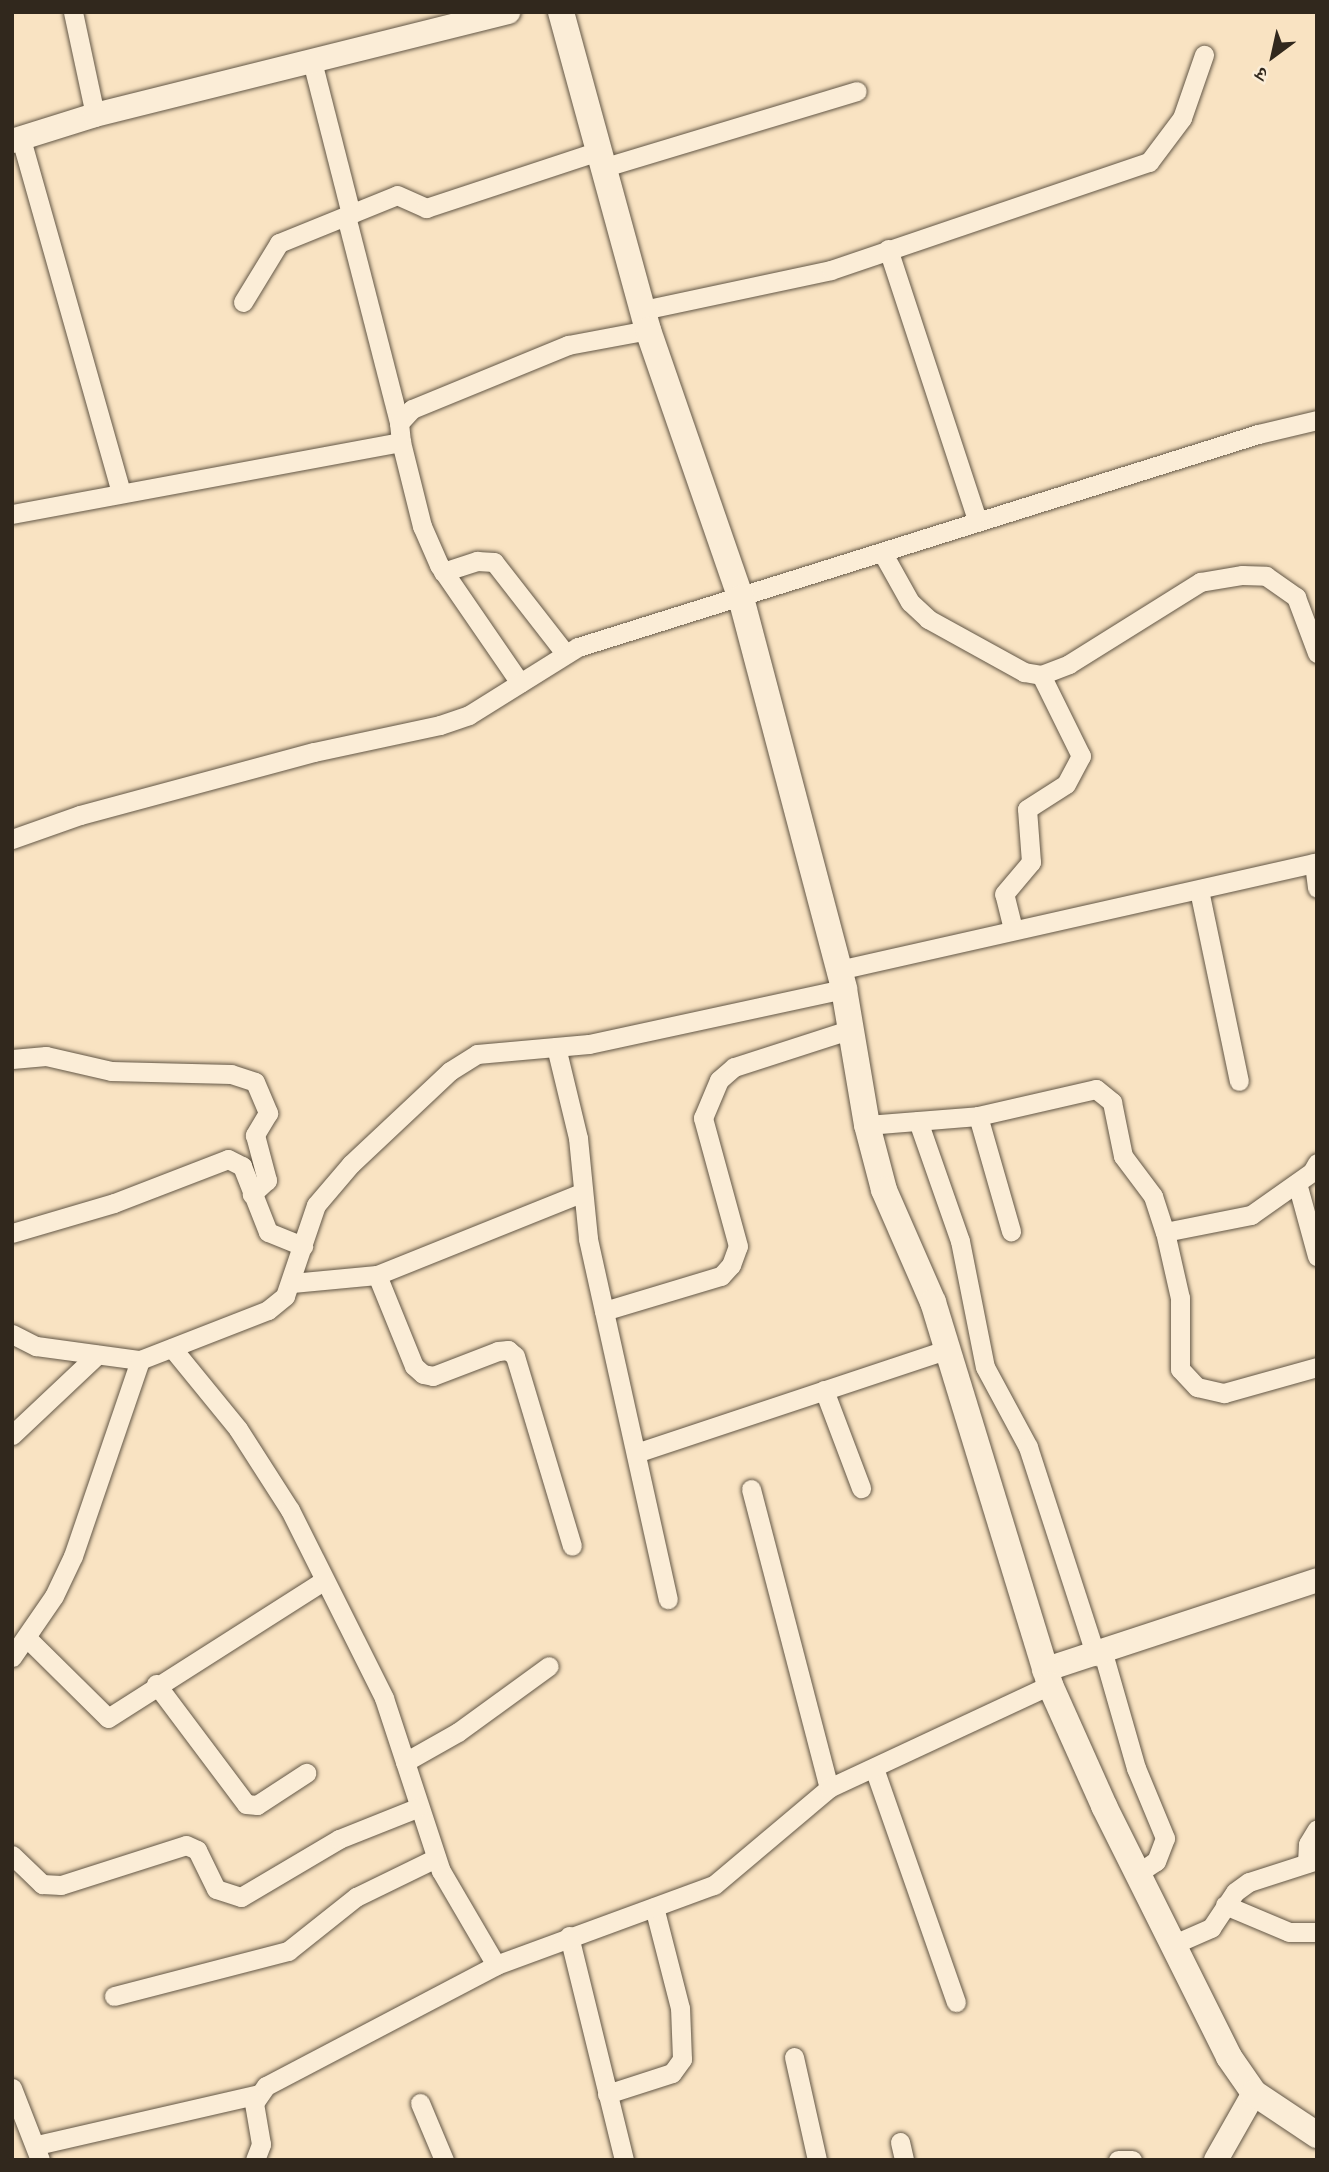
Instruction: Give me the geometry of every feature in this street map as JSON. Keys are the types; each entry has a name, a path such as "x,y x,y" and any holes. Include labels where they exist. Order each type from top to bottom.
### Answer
{"main road":[{"path":"561,12 646,320 741,598 841,979 867,1125 884,1190 916,1259 1047,1678 1137,1874 1229,2057 1254,2093 1317,2135"}],"street":[{"path":"73,12 95,115"},
{"path":"121,492 16,140 95,115 508,12"},
{"path":"400,433 412,409 568,345 646,320 831,270 1149,162 1182,118 1204,55"},
{"path":"312,61 422,526 443,572 520,683"},
{"path":"243,302 279,243 397,195 426,208 857,91"},
{"path":"888,249 978,522"},
{"path":"12,839 80,815 301,755 440,725 469,715 564,652 1258,434 1317,421"},
{"path":"13,513 400,433"},
{"path":"882,552 910,602 928,619 1024,672 1041,675 1103,645 1160,603 1200,582 1242,575 1266,576 1296,597 1317,653"},
{"path":"443,572 477,561 494,562 564,652"},
{"path":"1013,929 1004,894 1031,862 1027,809 1066,784 1081,756 1041,675"},
{"path":"12,1334 36,1346 140,1360 268,1310 285,1296 292,1283 316,1205 351,1164 450,1071 477,1054 556,1047 841,979 1013,929 1316,862 1317,888"},
{"path":"1199,890 1239,1081"},
{"path":"604,1311 721,1276 731,1265 738,1246 703,1118 719,1080 734,1067 852,1029"},
{"path":"556,1047 578,1138 583,1192 604,1311 668,1599"},
{"path":"12,1059 46,1056 111,1070 231,1074 256,1082 268,1113 255,1135 267,1180 252,1194"},
{"path":"867,1125 978,1116 1087,1090 1105,1092 1112,1102 1123,1156 1153,1196 1165,1232 1180,1298 1180,1369 1197,1387 1224,1393 1317,1367"},
{"path":"978,1116 1011,1231"},
{"path":"918,1121 960,1241 985,1367 1028,1447 1136,1768 1165,1838 1156,1861 1137,1874"},
{"path":"12,1233 114,1203 228,1159 242,1166 268,1232 303,1247"},
{"path":"1165,1232 1251,1215 1297,1183 1317,1163"},
{"path":"1297,1183 1317,1256"},
{"path":"292,1283 377,1275 583,1192"},
{"path":"377,1275 414,1366 422,1374 433,1376 508,1349 514,1356 572,1546"},
{"path":"172,1348 245,1441 290,1510 323,1581 384,1698 417,1808 436,1858 496,1965"},
{"path":"636,1453 946,1350"},
{"path":"12,1435 97,1355"},
{"path":"12,1657 28,1639 73,1556 140,1360"},
{"path":"824,1390 861,1488"},
{"path":"751,1489 829,1788"},
{"path":"255,2160 261,2144 254,2102 259,2094 266,2086 363,2032 496,1965 714,1885 829,1788 874,1768 1047,1678 1099,1654 1317,1580"},
{"path":"28,1639 105,1717 323,1581"},
{"path":"405,1762 458,1732 549,1667"},
{"path":"156,1684 246,1804 257,1805 306,1773"},
{"path":"874,1768 956,2002"},
{"path":"12,1855 42,1884 61,1885 186,1845 197,1850 216,1889 241,1897 339,1839 417,1808"},
{"path":"1172,1945 1212,1928 1225,1905 1249,1882 1312,1861 1308,1844 1317,1829"},
{"path":"114,1996 288,1951 356,1897 436,1858"},
{"path":"1225,1905 1289,1932 1317,1932"},
{"path":"607,2094 672,2073 682,2059 680,2008 654,1908"},
{"path":"569,1937 624,2160"},
{"path":"793,2057 817,2160"},
{"path":"12,2088 39,2153 259,2094"},
{"path":"1216,2160 1254,2093"},
{"path":"420,2103 444,2160"},
{"path":"1118,2160 1132,2160"}]}
